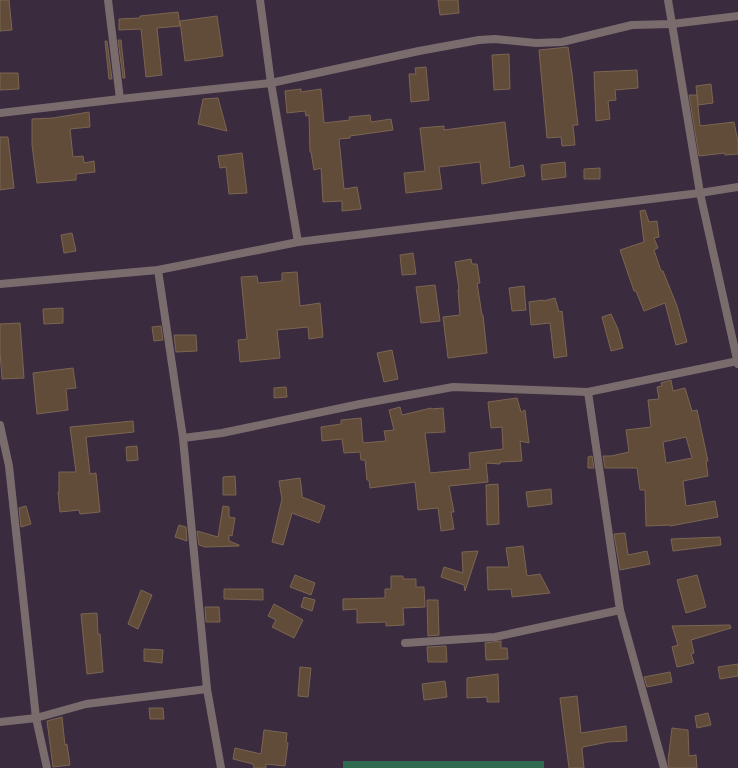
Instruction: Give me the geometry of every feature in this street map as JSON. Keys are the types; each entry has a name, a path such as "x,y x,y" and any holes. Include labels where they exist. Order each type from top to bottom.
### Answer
{"street":[{"path":"108,0 120,99"},
{"path":"260,0 271,83 298,242"},
{"path":"183,438 222,432 360,404 453,388 588,392 738,362 700,193 668,0"},
{"path":"0,113 271,83 419,51 479,40 495,39 536,43 562,42 632,25 672,24 738,16"},
{"path":"0,284 158,270 298,242 700,193 738,187"},
{"path":"158,270 183,438 207,689 221,768"},
{"path":"588,392 620,610 664,768"},
{"path":"0,425 9,466 36,718 47,768"},
{"path":"405,642 495,637 620,610"},
{"path":"0,722 36,718 86,704 207,689"}],"green space":[{"path":"343,761 544,761 544,768 343,768"}],"building":[{"path":"0,0 9,0 12,30 0,31"},
{"path":"438,0 458,0 459,13 440,15"},
{"path":"178,12 180,26 157,28 162,75 146,77 141,29 119,30 119,19 140,18 140,16"},
{"path":"217,16 223,56 185,61 180,21"},
{"path":"118,40 121,40 125,78 123,78"},
{"path":"105,41 107,41 112,79 109,79"},
{"path":"568,47 578,125 573,125 575,145 562,146 561,137 547,138 539,50"},
{"path":"509,54 510,89 494,90 492,55"},
{"path":"426,67 429,100 411,102 409,74 416,74 415,68"},
{"path":"637,70 638,88 615,90 616,100 608,101 610,119 596,121 594,72"},
{"path":"0,73 18,73 19,89 0,90"},
{"path":"711,84 713,103 698,105 696,86"},
{"path":"301,89 301,92 321,89 324,123 350,120 349,117 370,115 371,122 391,119 393,130 339,139 344,189 357,187 361,209 342,211 342,201 323,202 321,168 314,170 310,152 309,115 306,116 305,111 287,113 285,91"},
{"path":"689,95 697,95 700,126 734,122 738,142 738,154 725,155 725,153 699,156"},
{"path":"218,98 227,131 198,124 203,99"},
{"path":"89,112 90,127 70,129 73,157 83,156 84,163 94,161 95,172 76,174 76,180 37,183 32,145 32,119 53,118"},
{"path":"505,122 510,168 523,165 525,176 482,184 480,162 439,167 442,189 406,193 404,173 425,171 420,128 444,126 444,130"},
{"path":"0,137 8,137 14,188 0,190"},
{"path":"242,153 247,193 229,194 226,167 220,168 218,156"},
{"path":"565,162 566,177 542,180 541,165"},
{"path":"600,168 600,179 584,179 584,169"},
{"path":"645,210 649,222 657,221 659,237 654,238 658,248 654,250 661,271 663,271 677,306 687,342 676,345 665,303 644,311 636,291 634,291 620,250 644,242 640,211"},
{"path":"72,233 76,251 64,253 61,235"},
{"path":"413,253 416,274 402,275 400,255"},
{"path":"471,259 472,264 477,264 480,283 477,283 483,315 487,353 448,358 443,317 460,315 459,289 455,262"},
{"path":"297,272 300,306 320,303 323,337 309,339 308,327 277,330 280,358 240,362 238,340 247,339 241,277 257,276 258,283 282,281 282,273"},
{"path":"435,285 440,321 421,323 416,287"},
{"path":"524,286 526,310 512,311 509,288"},
{"path":"555,298 559,312 562,311 567,356 554,358 550,323 531,325 529,302"},
{"path":"63,308 63,323 44,324 43,309"},
{"path":"611,314 618,329 623,348 611,351 602,317"},
{"path":"20,323 24,378 2,379 0,324"},
{"path":"161,326 163,340 154,341 152,327"},
{"path":"174,335 196,335 197,351 176,352"},
{"path":"392,350 398,379 384,382 377,353"},
{"path":"73,368 76,388 66,389 68,410 37,414 33,373"},
{"path":"671,380 673,391 685,388 692,411 697,410 708,461 706,461 708,476 683,481 686,506 715,501 718,517 670,526 646,526 645,490 640,490 637,468 605,468 603,456 611,456 629,452 626,430 651,427 648,400 659,399 657,387 662,386 661,383","holes":["686,437 692,458 666,463 663,442"]},
{"path":"286,387 287,397 274,398 274,388"},
{"path":"517,398 521,412 525,410 529,443 520,441 522,461 500,462 500,464 486,463 488,482 449,486 454,512 451,512 454,529 441,531 438,508 418,510 415,482 370,488 369,480 367,480 365,460 361,460 360,452 344,453 342,439 322,441 321,427 341,424 341,420 361,418 363,443 386,441 384,431 394,430 389,410 400,407 402,415 431,408 443,408 445,432 425,433 430,473 470,469 469,453 503,449 502,427 491,428 488,402"},
{"path":"133,421 134,432 86,437 90,474 96,473 100,512 80,514 79,510 60,512 58,492 59,472 76,472 70,427"},
{"path":"137,446 138,460 127,461 126,447"},
{"path":"592,456 594,468 588,468 588,457"},
{"path":"235,476 236,495 223,495 223,477"},
{"path":"300,478 302,497 325,506 319,523 292,513 283,545 272,542 282,499 279,481"},
{"path":"498,484 499,524 487,525 486,485"},
{"path":"551,489 552,504 528,507 526,492"},
{"path":"26,506 31,524 21,527 19,508"},
{"path":"223,506 229,507 229,517 235,518 232,536 229,535 229,541 239,546 205,547 199,545 197,531 218,537"},
{"path":"179,525 186,527 187,541 175,537"},
{"path":"625,533 628,555 647,551 650,564 620,570 614,534"},
{"path":"720,537 721,545 673,551 671,539"},
{"path":"523,546 527,576 540,574 550,593 512,597 511,589 488,590 487,567 509,567 506,548"},
{"path":"478,551 465,591 464,585 441,577 444,567 463,573 462,552"},
{"path":"295,575 315,583 311,595 290,587"},
{"path":"697,575 706,607 686,613 677,580"},
{"path":"391,576 403,576 403,579 416,579 416,587 424,587 425,607 403,608 404,625 386,626 386,622 357,623 357,609 343,610 343,599 385,598 385,589 391,589"},
{"path":"224,589 263,589 263,600 224,599"},
{"path":"141,590 152,595 138,629 128,624"},
{"path":"304,597 315,600 312,611 301,607"},
{"path":"427,600 438,600 439,635 428,636"},
{"path":"274,604 303,620 294,638 272,627 276,620 268,616"},
{"path":"205,607 219,607 220,622 206,622"},
{"path":"97,613 103,672 87,674 81,614"},
{"path":"730,625 731,628 691,640 694,653 691,654 694,663 677,667 672,647 678,645 672,626"},
{"path":"501,641 501,648 507,648 508,659 486,660 485,643"},
{"path":"446,646 447,662 428,662 427,647"},
{"path":"144,649 163,650 162,663 144,661"},
{"path":"738,664 738,676 720,679 718,667"},
{"path":"300,667 311,668 308,697 298,696"},
{"path":"670,672 672,682 647,687 644,677"},
{"path":"498,674 499,702 487,702 487,697 467,698 467,678"},
{"path":"445,681 447,697 424,700 422,684"},
{"path":"577,696 581,733 626,726 627,741 608,742 583,747 584,768 569,768 560,698"},
{"path":"149,708 163,708 164,719 150,719"},
{"path":"708,713 711,725 697,728 695,716"},
{"path":"62,717 65,745 67,744 70,765 53,767 47,721"},
{"path":"672,728 688,730 689,756 696,755 697,768 669,768 668,761"},
{"path":"264,730 287,733 286,742 288,743 285,766 266,764 266,768 254,768 253,764 233,759 235,748 261,754"}]}
